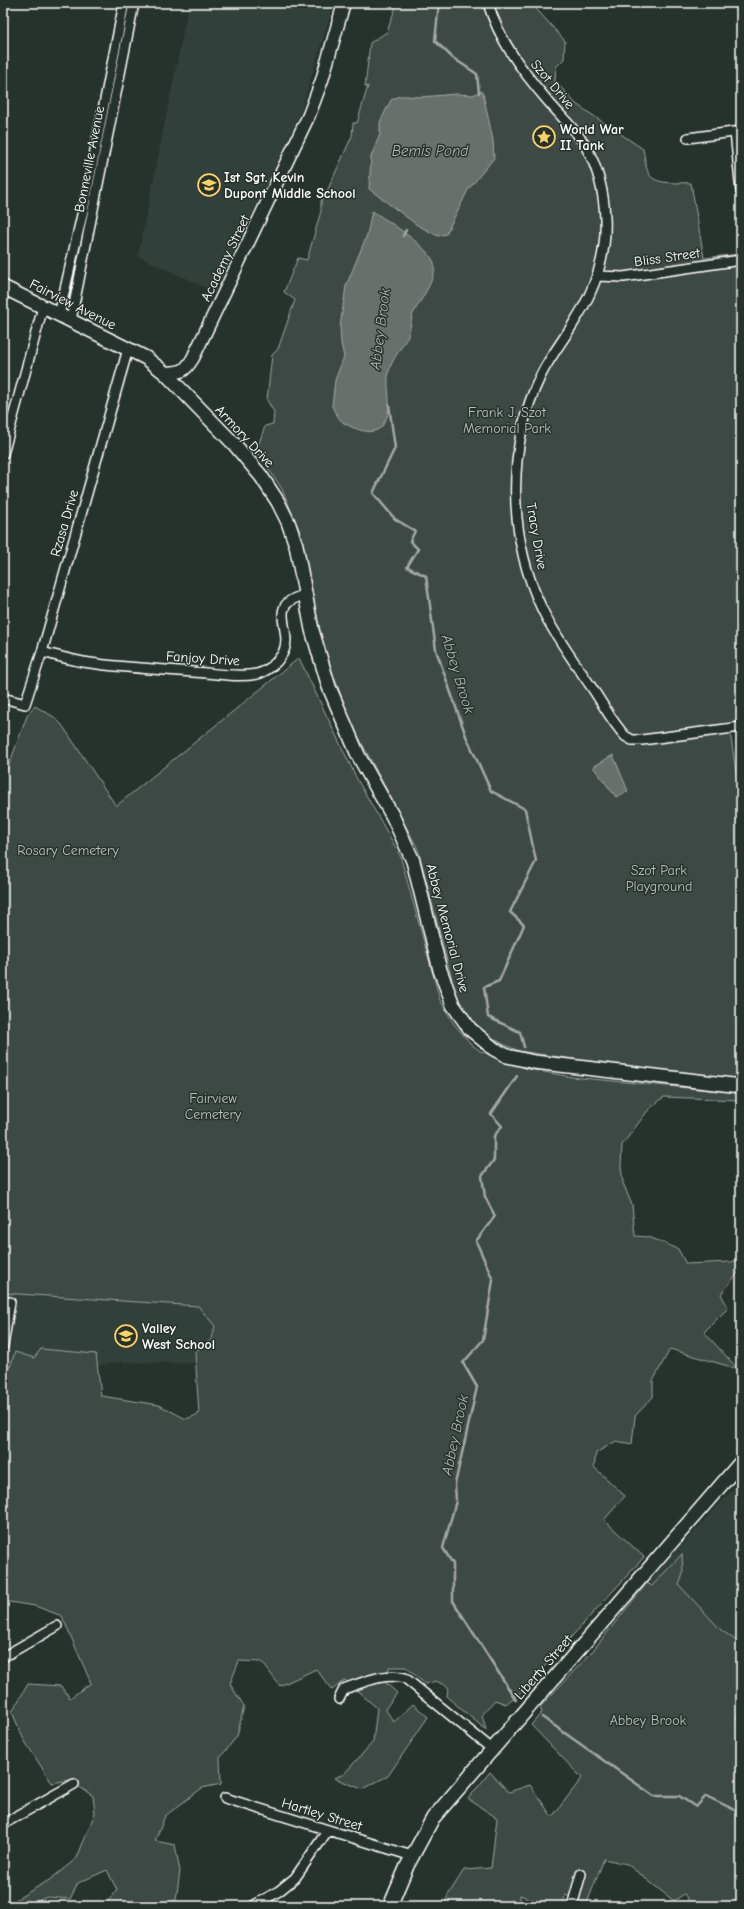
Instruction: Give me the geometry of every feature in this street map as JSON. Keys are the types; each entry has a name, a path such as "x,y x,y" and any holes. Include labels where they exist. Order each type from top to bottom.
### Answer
{"main road":[{"name":"Fairview Avenue","path":"3,287 128,349"},
{"name":"Armory Drive","path":"128,349 146,358 164,373 235,445 270,488 292,532 305,595"},
{"name":"Abbey Memorial Drive","path":"305,595 312,630 329,687 358,755 393,817 411,856 444,984 453,1005 465,1024 494,1049 508,1056 528,1061 586,1070 741,1086"},
{"name":"Liberty Street","path":"390,1906 412,1856 433,1818 741,1462"}],"street":[{"name":"Bonneville Avenue","path":"65,318 84,206 124,3"},
{"name":"Bonneville Avenue","path":"65,318 134,3"},
{"name":"Academy Street","path":"164,373 179,372 186,369 202,339 309,115 322,80 344,3"},
{"name":"Szot Drive","path":"488,3 498,29 518,64 547,101 578,134 592,158 601,189 605,220 603,251 597,276"},
{"path":"688,138 738,131 741,192"},
{"name":"Bliss Street","path":"597,276 623,277 741,260"},
{"name":"Tracy Drive","path":"597,276 588,299 549,359 529,404 522,426 517,461 516,501 520,538 528,572 542,609 552,628 625,736 632,740 642,740 741,727"},
{"path":"3,454 43,307"},
{"name":"Rzasa Drive","path":"3,698 25,704 42,652 128,349"},
{"name":"Fanjoy Drive","path":"42,652 89,663 211,673 256,674 269,668 283,654 286,639 283,621 284,607 290,600 305,595"},
{"path":"3,1302 10,1302 3,1346"},
{"path":"3,1657 57,1626"},
{"path":"339,1699 344,1689 375,1679 395,1675 405,1678 492,1749"},
{"path":"3,1824 74,1784"},
{"name":"Hartley Street","path":"225,1798 412,1856"},
{"path":"253,1906 279,1891 295,1878 328,1830"},
{"path":"572,1906 581,1874"}],"shaded area":[{"name":"Ist Sgt. Kevin Dupont Middle School","path":"189,3 334,3 300,114 215,292 138,256"},
{"name":"Valley West School","path":"3,1293 253,1310 246,1364 121,1362 3,1381"},
{"path":"741,1480 741,1647 647,1583"}],"green space":[{"name":"Frank J. Szot Memorial Park","path":"397,3 531,3 565,41 564,59 556,67 555,81 576,104 643,149 647,168 652,178 662,182 691,183 704,258 740,254 741,723 729,725 741,804 741,1080 644,1068 646,1070 519,1051 503,1044 483,1032 473,1022 457,999 418,849 350,721 323,645 300,532 282,489 268,468 269,465 256,452 265,426 273,424 274,412 267,400 272,355 278,349 295,300 284,292 298,258 307,260 321,211 321,201 352,136 353,123 357,123 368,86 365,87 370,43 387,32"},
{"path":"299,658 357,779 400,855 440,1000 454,1024 470,1043 480,1051 528,1069 571,1077 741,1093 741,1100 664,1097 649,1109 622,1145 621,1167 623,1183 632,1205 635,1236 649,1237 678,1249 686,1264 731,1262 741,1259 741,1269 721,1294 728,1308 704,1332 738,1369 670,1349 653,1381 653,1397 635,1416 632,1444 616,1441 596,1453 594,1467 625,1496 604,1520 644,1557 522,1691 506,1704 495,1700 482,1714 486,1730 447,1697 448,1687 436,1681 425,1684 406,1667 389,1667 386,1683 397,1693 385,1709 394,1722 413,1704 428,1717 388,1776 362,1789 334,1778 344,1774 373,1742 377,1708 345,1680 332,1690 316,1669 280,1686 262,1662 239,1661 230,1684 244,1706 237,1736 220,1758 221,1784 202,1788 165,1816 155,1841 175,1845 180,1871 176,1900 163,1906 104,1906 117,1890 107,1870 78,1883 70,1899 47,1897 28,1906 5,1906 51,1879 77,1858 95,1813 93,1796 69,1780 52,1783 24,1740 12,1712 28,1684 61,1686 70,1698 91,1683 62,1616 35,1606 3,1601 3,1365 10,1367 15,1352 34,1358 41,1349 96,1354 101,1396 159,1405 186,1419 199,1414 195,1352 212,1339 215,1326 198,1306 3,1293 3,781 27,716 35,706 54,717 62,725 116,806"},
{"name":"Abbey Brook","path":"682,1554 683,1574 679,1585 721,1630 741,1644 741,1708 736,1717 741,1723 741,1906 693,1906 684,1894 674,1901 627,1864 604,1859 587,1903 565,1895 563,1906 549,1906 520,1895 520,1906 444,1906 448,1895 464,1870 491,1868 497,1818 468,1799 490,1772 509,1792 530,1785 552,1817 582,1778 531,1725 542,1712 540,1707 590,1654 647,1583 652,1586"}],"water":[{"name":"Bemis Pond","path":"481,91 483,94 493,140 494,158 468,190 446,234 438,236 417,225 369,189 371,157 380,134 380,122 391,100 399,96 421,97 456,94 473,95"},
{"path":"372,211 397,227 425,250 431,257 435,268 428,288 414,312 408,336 391,365 388,381 389,403 386,418 382,426 378,429 374,431 364,431 353,428 342,422 332,406 335,380 344,357 340,327 346,286 367,235"},
{"path":"613,755 628,791 616,797 593,767"}],"waterway":[{"name":"Abbey Brook","path":"439,3 435,41 453,58 477,74 479,93"},
{"name":"Abbey Brook","path":"403,236 406,230"},
{"name":"Abbey Brook","path":"389,405 395,448 373,493 395,519 415,531 410,541 418,549 407,567 426,576 436,650 466,736 491,791 525,809 536,861 510,912 524,925 499,981 484,987 488,1017 520,1032 524,1047"},
{"name":"Abbey Brook","path":"516,1700 453,1601 453,1564 443,1548 456,1501 455,1484 477,1387 463,1363 483,1340 493,1280 476,1241 495,1216 485,1197 482,1176 494,1160 494,1136 502,1126 491,1114 517,1076"},
{"name":"Abbey Brook","path":"542,1717 654,1796 679,1796 696,1807 706,1796 741,1813"}],"place":[{"name":"World War II Tank","path":"544,137"},
{"name":"Ist Sgt. Kevin Dupont Middle School","path":"209,185"},
{"name":"Valley West School","path":"126,1336"}],"park label":[{"name":"Rosary Cemetery","path":"68,850"},
{"name":"Szot Park Playground","path":"659,878"},
{"name":"Fairview Cemetery","path":"213,1106"}]}
